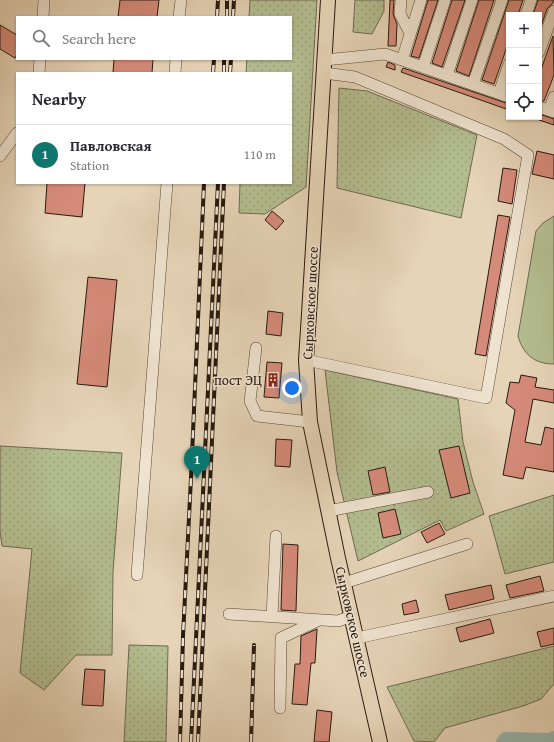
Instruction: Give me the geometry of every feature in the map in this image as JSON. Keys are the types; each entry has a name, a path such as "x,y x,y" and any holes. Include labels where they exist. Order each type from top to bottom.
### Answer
{"main road":[{"name":"Сырковское шоссе","path":"328,0 306,360 310,422 328,511 380,742"}],"lane":[{"path":"43,16 44,0"},
{"path":"179,16 181,0"},
{"path":"401,0 400,14 410,34"},
{"path":"402,60 421,0"},
{"path":"423,67 445,0"},
{"path":"447,75 472,0"},
{"path":"473,84 502,0"},
{"path":"527,12 531,0"},
{"path":"540,48 554,11"},
{"path":"324,66 385,54 504,95 506,83"},
{"path":"39,72 40,60"},
{"path":"175,72 176,60"},
{"path":"306,360 486,398 528,155 504,139 355,77 324,66"},
{"path":"547,110 554,97"},
{"path":"0,156 16,134"},
{"path":"137,575 167,184"},
{"path":"256,348 250,401 257,416 310,422"},
{"path":"328,511 428,492"},
{"path":"272,616 276,536"},
{"path":"344,583 467,544"},
{"path":"356,638 554,596"},
{"path":"229,614 338,621 352,616"},
{"path":"280,708 281,638 320,620"}],"green space":[{"path":"250,0 317,0 306,187 265,214 239,213 240,184 292,184 292,72 246,72 247,60 292,60 292,16 249,16"},
{"path":"355,0 384,0 384,11 372,34 353,32"},
{"path":"339,88 367,91 477,135 461,218 337,188"},
{"path":"554,216 554,364 547,364 530,357 523,348 518,336 536,231 543,223"},
{"path":"325,370 458,399 463,442 473,482 484,514 446,531 440,520 358,561 337,472"},
{"path":"0,446 122,453 113,572 112,655 76,655 44,690 20,673 32,549 2,546 0,531"},
{"path":"554,495 554,562 505,574 489,516"},
{"path":"129,645 168,646 166,742 124,742"},
{"path":"554,646 554,684 541,699 523,706 445,728 434,742 414,741 387,687"}],"building":[{"path":"120,0 159,0 157,16 118,16"},
{"path":"390,0 394,0 393,14 397,24 396,46 388,46"},
{"path":"428,0 438,0 419,58 411,56"},
{"path":"452,0 465,0 442,67 432,63"},
{"path":"479,0 494,0 469,76 456,71"},
{"path":"509,0 523,0 519,12 506,12 506,50 494,84 482,80"},
{"path":"538,0 554,0 547,9 542,23 542,12 534,12"},
{"path":"0,25 16,34 16,56 15,58 0,49"},
{"path":"553,36 554,75 544,101 542,101 542,67"},
{"path":"114,60 153,60 152,72 113,72"},
{"path":"388,62 395,65 395,70 386,67"},
{"path":"403,68 506,103 506,109 401,72"},
{"path":"542,115 554,119 554,125 539,120 542,120"},
{"path":"537,151 554,155 554,179 532,174"},
{"path":"503,168 517,170 512,204 498,201"},
{"path":"47,184 85,184 82,217 45,213"},
{"path":"272,211 284,221 276,230 265,220"},
{"path":"498,215 510,217 486,356 475,354"},
{"path":"88,277 117,280 107,387 77,384"},
{"path":"268,311 283,313 281,336 266,334"},
{"name":"пост ЭЦ","path":"267,362 282,363 279,398 264,397"},
{"path":"521,375 537,378 535,387 554,390 554,403 533,399 525,442 541,445 545,427 554,429 554,472 526,467 523,479 503,475 515,410 506,403 510,382 519,383"},
{"path":"276,439 292,440 290,467 275,466"},
{"path":"459,446 470,493 451,498 439,450"},
{"path":"385,467 390,492 373,495 368,471"},
{"path":"395,509 401,534 383,538 378,513"},
{"path":"439,523 445,534 427,543 421,532"},
{"path":"283,544 298,545 296,611 281,610"},
{"path":"540,576 544,591 510,598 506,585"},
{"path":"491,585 494,599 449,610 445,595"},
{"path":"416,600 419,612 404,615 402,604"},
{"path":"490,619 494,633 460,642 456,628"},
{"path":"554,628 554,644 541,647 537,632"},
{"path":"317,629 315,663 311,663 307,705 292,704 295,664 300,664 301,636"},
{"path":"85,669 105,670 103,706 82,705"},
{"path":"317,710 332,712 329,742 314,742"}],"waterway":[{"path":"503,742 506,739 551,740 554,738"}],"railway":[{"path":"217,16 218,0"},
{"path":"227,0 227,16"},
{"path":"233,16 234,0"},
{"path":"213,72 214,60"},
{"path":"224,60 224,72"},
{"path":"230,72 231,60"},
{"path":"180,742 183,636 204,184"},
{"path":"191,742 218,184"},
{"path":"198,742 224,184"},
{"path":"251,742 254,645"}],"place":[{"name":"пост ЭЦ","path":"273,380"},
{"name":"Павловская","path":"197,479"}]}
